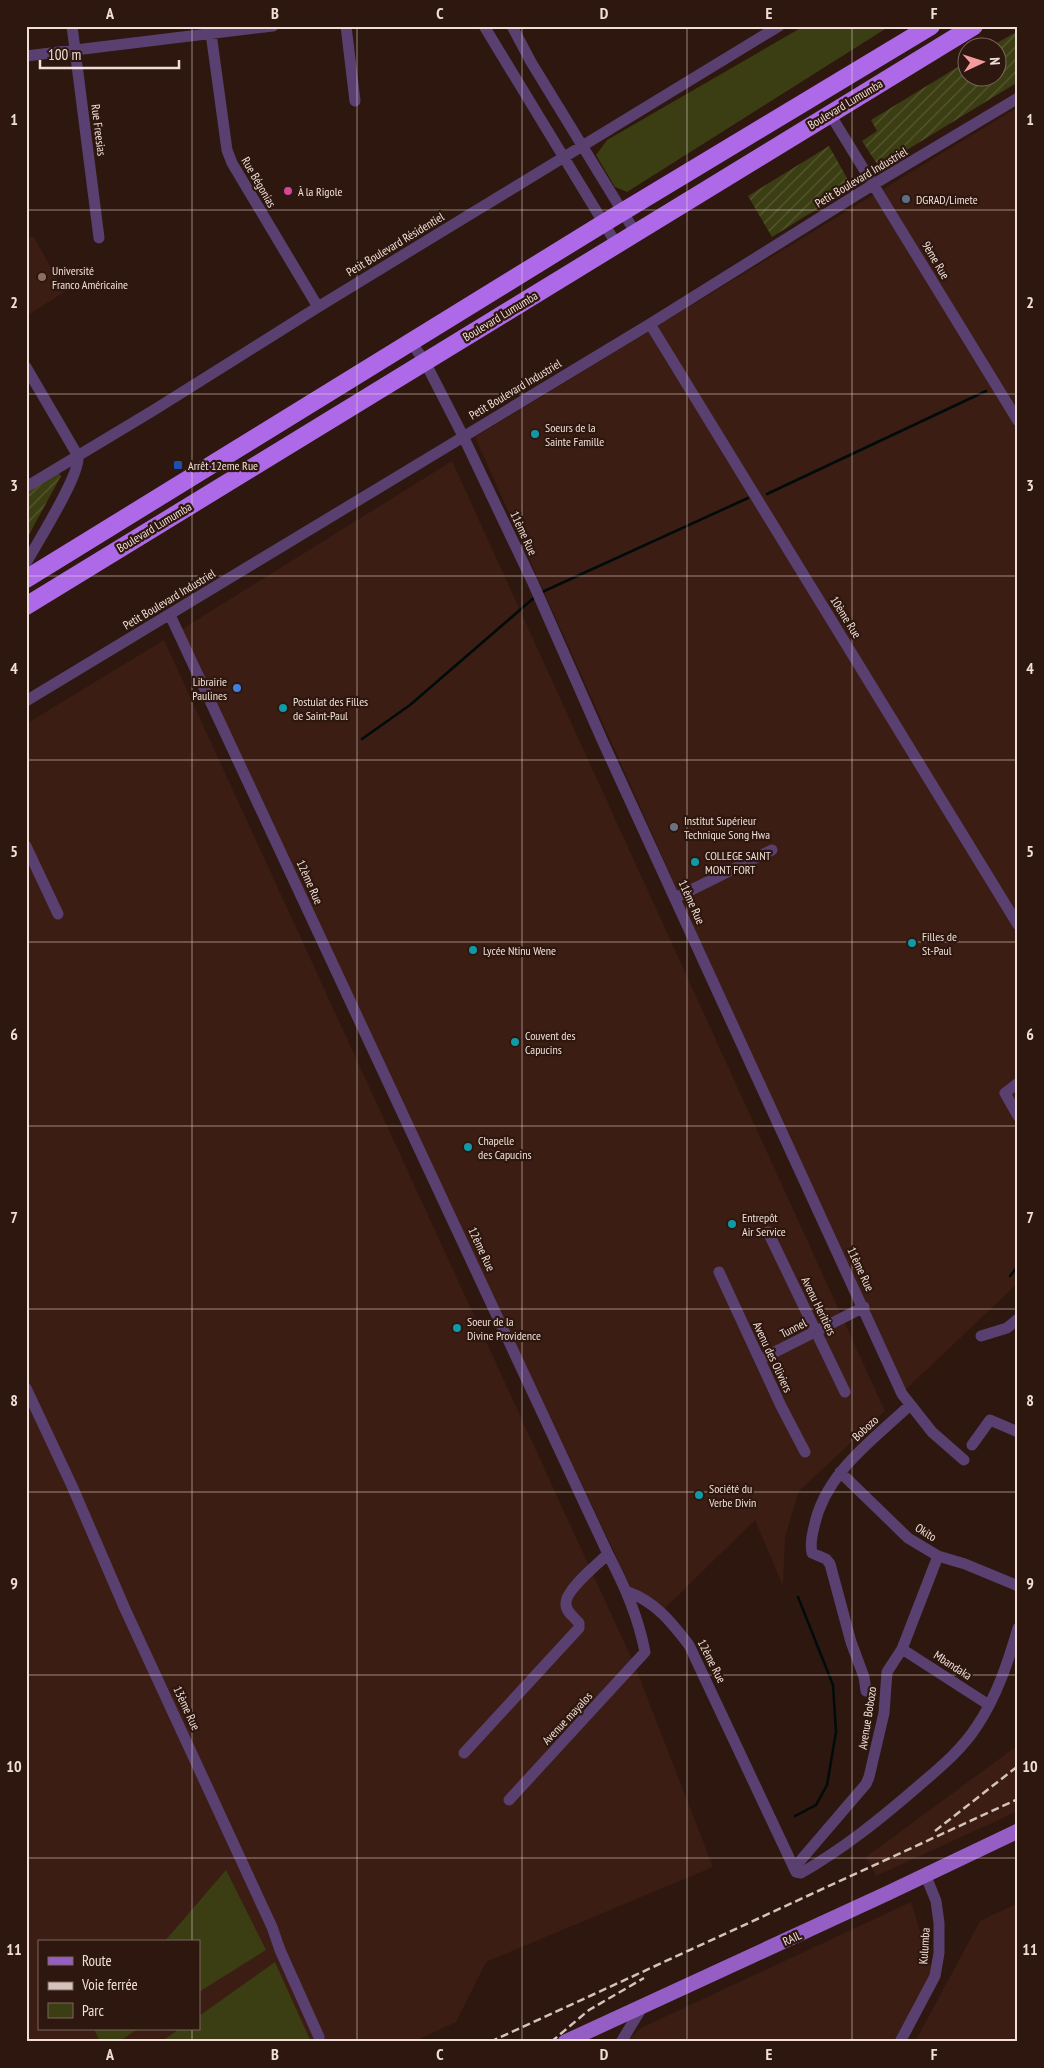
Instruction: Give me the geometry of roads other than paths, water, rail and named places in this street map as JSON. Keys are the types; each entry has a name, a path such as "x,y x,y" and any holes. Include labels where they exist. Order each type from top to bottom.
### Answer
{"highway":[{"name":"Boulevard Lumumba","path":"26,579 604,223 931,26"},
{"name":"Boulevard Lumumba","path":"26,606 974,26"}],"main road":[{"name":"RAIL","path":"565,2042 1018,1831"}],"street":[{"name":"Rue Freesias","path":"72,26 99,238"},
{"path":"26,56 75,51 210,30 273,26"},
{"path":"346,26 354,101"},
{"path":"484,26 617,244"},
{"path":"512,26 531,62 635,232"},
{"name":"Petit Boulevard Résidentiel","path":"26,487 779,26"},
{"name":"Rue Bégonias","path":"210,30 227,150 232,163 318,307"},
{"name":"Petit Boulevard Industriel","path":"26,700 170,615 650,324 874,184 1018,98"},
{"name":"9ème Rue","path":"830,114 1018,421"},
{"name":"10ème Rue","path":"650,324 1018,925"},
{"name":"11ème Rue","path":"412,342 425,362 463,436 533,583 902,1394 932,1432 964,1460"},
{"path":"26,367 78,456 77,468 26,563"},
{"name":"12ème Rue","path":"170,615 608,1554 628,1592 636,1595 667,1616 689,1645 795,1870"},
{"path":"26,846 58,914"},
{"path":"675,898 772,850"},
{"path":"1018,1083 1006,1093 1018,1116"},
{"name":"Avenu Heritiers","path":"768,1232 845,1392"},
{"name":"Avenu des Oliviers","path":"718,1272 761,1359 781,1406 805,1452"},
{"name":"Tunnel","path":"761,1359 864,1307"},
{"path":"982,1336 1007,1328 1018,1319"},
{"name":"13ème Rue","path":"26,1388 72,1486 125,1609 272,1926 280,1950 319,2042"},
{"name":"Bobozo","path":"840,1472 910,1405"},
{"path":"972,1445 990,1420 1018,1432"},
{"name":"Okito","path":"840,1472 908,1538 938,1556 965,1564 1018,1586"},
{"name":"Avenue Bobozo","path":"840,1472 827,1489 818,1507 811,1550 812,1554 826,1559 830,1564 851,1642 864,1677 866,1691"},
{"path":"464,1753 579,1628 579,1623 568,1610 565,1600 570,1592 608,1554"},
{"name":"Avenue Bobozo","path":"795,1870 866,1784 878,1747 884,1713 887,1672 902,1649 938,1556"},
{"name":"Avenue mayalos","path":"509,1800 645,1652 641,1632 628,1592"},
{"path":"795,1870 801,1873 834,1854 911,1793 964,1744 989,1705 1009,1659 1018,1628"},
{"name":"Mbandaka","path":"902,1649 989,1705"},
{"name":"Kulumba","path":"900,2042 935,1976 939,1952 939,1923 936,1901 925,1874"},
{"path":"621,2042 643,2006"}],"waterway":[{"path":"767,494 986,391"},
{"path":"540,593 748,498"},
{"path":"362,739 410,705 536,596"},
{"path":"1010,1276 1018,1266"},
{"path":"795,1816 816,1805 827,1785 836,1732 833,1685 798,1597"}],"railway":[{"path":"935,1831 1018,1766"},
{"path":"490,2042 1018,1799"},
{"path":"551,2042 589,2010 644,1978"}],"place":[{"name":"À la Rigole","path":"288,191"},
{"name":"DGRAD/Limete","path":"906,199"},
{"name":"Université Franco Américaine","path":"42,277"},
{"name":"Soeurs de la Sainte Famille","path":"535,434"},
{"name":"Arrêt 12eme Rue","path":"178,465"},
{"name":"Librairie Paulines","path":"237,688"},
{"name":"Postulat des Filles de Saint-Paul","path":"283,708"},
{"name":"Institut Supérieur Technique Song Hwa","path":"674,827"},
{"name":"COLLEGE SAINT MONT FORT","path":"695,862"},
{"name":"Filles de St-Paul","path":"912,943"},
{"name":"Lycée Ntinu Wene","path":"473,950"},
{"name":"Couvent des Capucins","path":"515,1042"},
{"name":"Chapelle des Capucins","path":"468,1147"},
{"name":"Entrepôt Air Service","path":"732,1224"},
{"name":"Soeur de la Divine Providence","path":"457,1328"},
{"name":"Société du Verbe Divin","path":"699,1495"}]}
